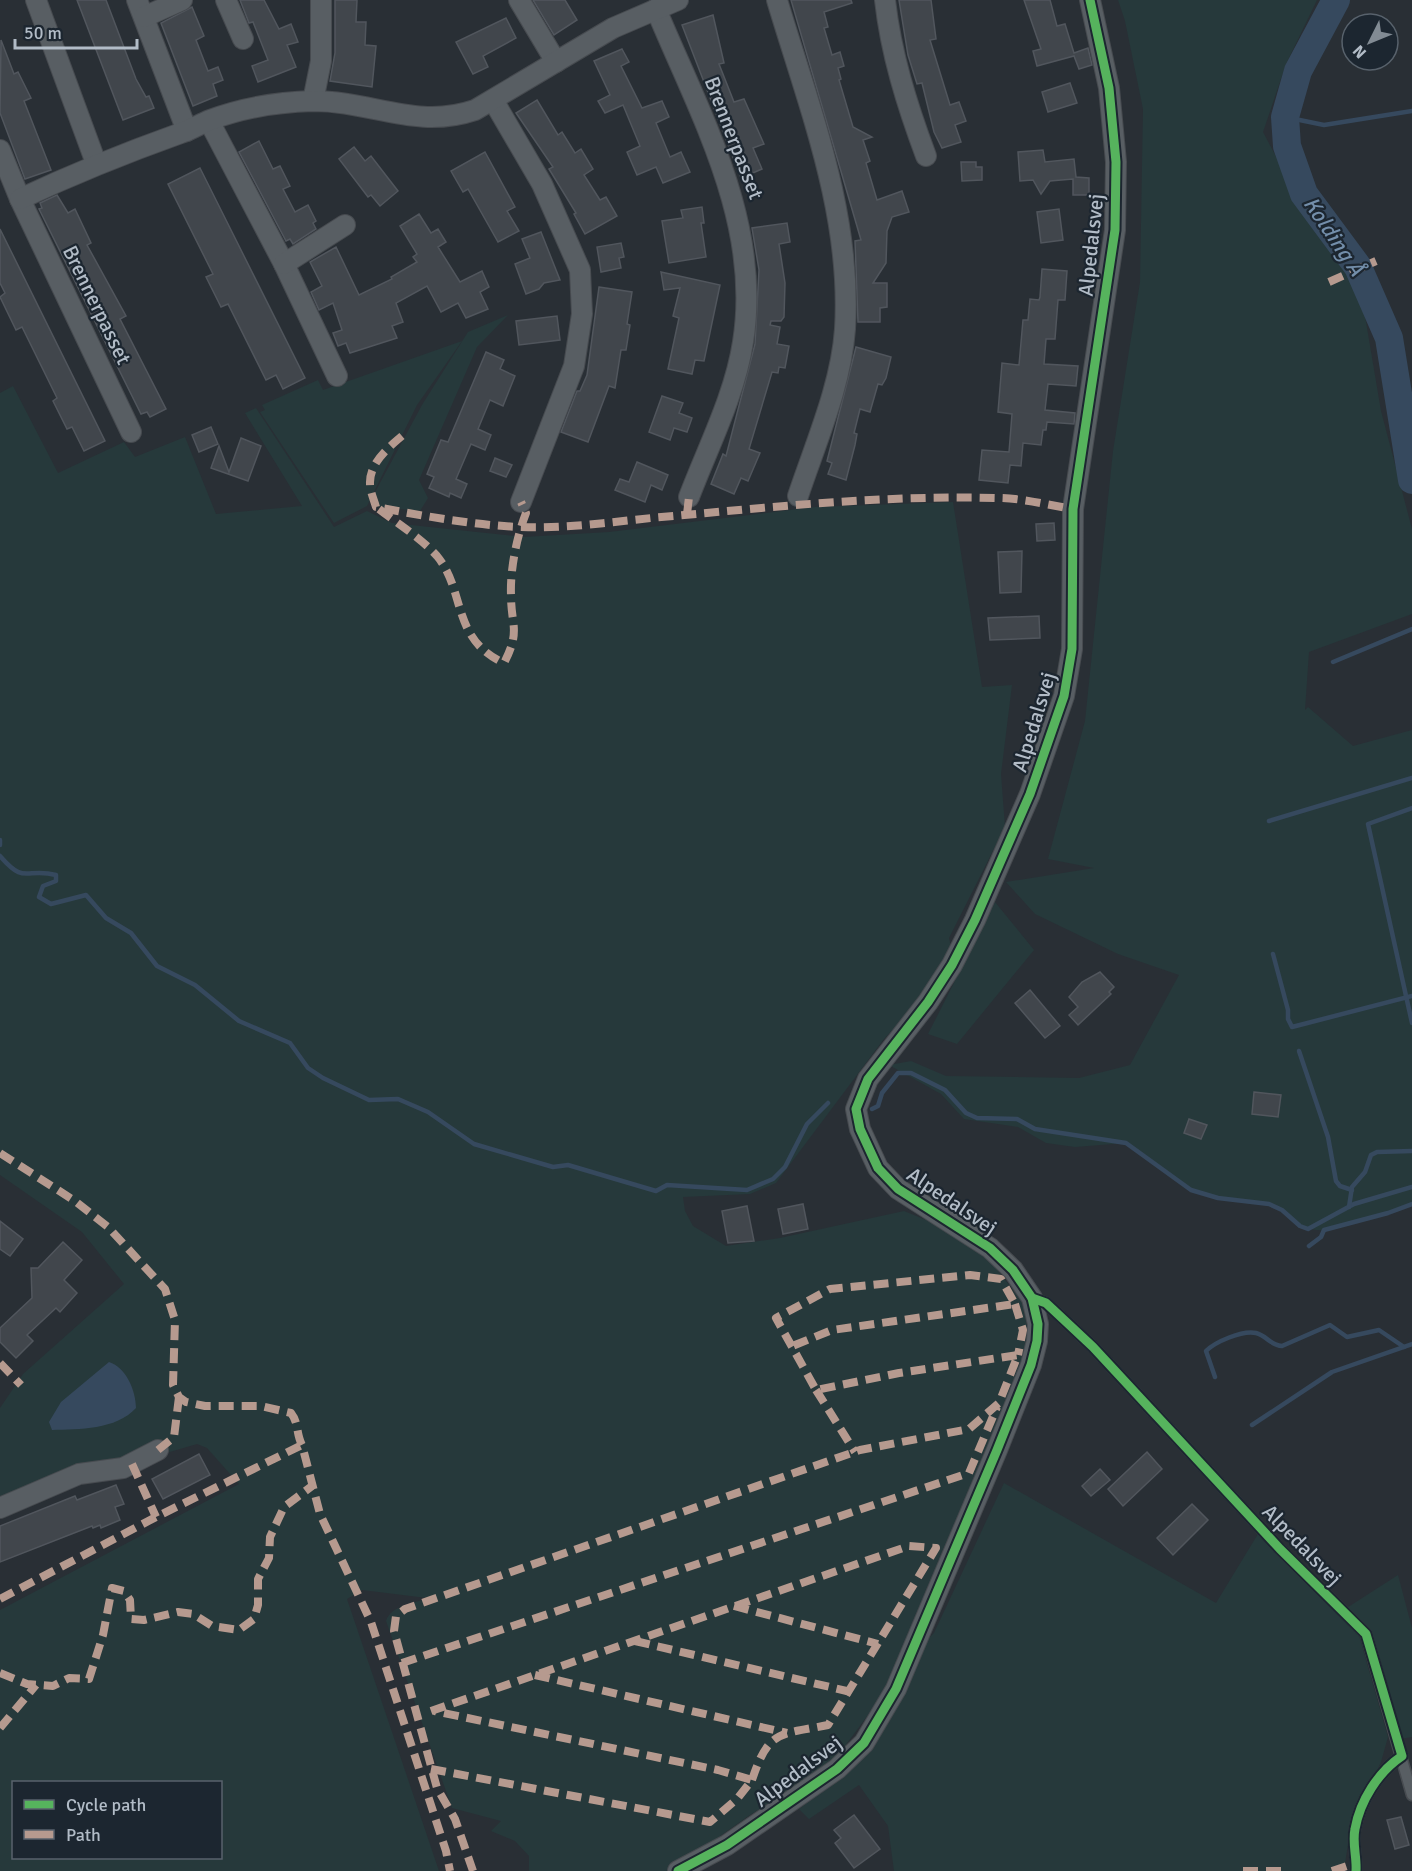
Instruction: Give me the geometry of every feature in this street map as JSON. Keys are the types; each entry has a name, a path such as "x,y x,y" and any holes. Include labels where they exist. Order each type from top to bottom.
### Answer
{"street":[{"path":"36,0 96,163"},
{"path":"182,0 141,9 187,131"},
{"path":"226,0 243,39"},
{"path":"313,101 321,61 321,0"},
{"path":"519,0 556,62"},
{"path":"20,199 96,163 209,121 249,109 313,101 351,104 415,118 436,119 456,116 493,100 613,28 678,0"},
{"path":"777,0 839,213 845,262 845,330 832,396 798,496"},
{"path":"885,0 903,88 926,156"},
{"name":"Alpedalsvej","path":"678,1871 727,1845 837,1769 864,1743 882,1715 900,1678 1030,1365 1038,1324 1032,1298 1013,1270 990,1248 898,1188 878,1168 860,1129 856,1109 868,1079 928,1002 952,965 975,920 1030,794 1064,696 1072,649 1073,509 1115,230 1116,162 1109,88 1090,0"},
{"name":"Brennerpasset","path":"656,9 721,161 738,217 746,265 743,343 729,391 689,497"},
{"path":"493,100 542,184 567,234 580,270 582,314 574,366 521,502"},
{"path":"209,121 284,264 337,376"},
{"name":"Brennerpasset","path":"0,150 20,199 131,432"},
{"path":"284,264 345,225"},
{"path":"0,1508 79,1474 123,1468 158,1450"}],"lane":[{"name":"Alpedalsvej","path":"1032,1298 1046,1303 1093,1347 1280,1549 1366,1634 1412,1795"},
{"path":"1356,1871 1355,1830 1358,1817 1374,1783 1388,1765 1402,1756"}],"shaded area":[{"path":"1118,0 1317,0 1286,64 1263,132 1313,227 1340,260 1364,310 1381,411 1412,529 1412,614 1309,652 1305,710 1308,707 1353,746 1412,730 1412,1204 1325,1230 1309,1229 1280,1209 1263,1203 1213,1197 1193,1191 1126,1143 1075,1147 1046,1143 1018,1127 964,1119 941,1094 889,1065 911,1061 946,1076 1079,1078 1130,1065 1179,975 1118,954 1035,914 1006,882 1094,868 1048,859 1085,721 1113,451 1140,282 1143,109 1125,21"},
{"path":"508,315 477,347 419,480 428,498 420,511 378,507 374,494 422,405 468,332"},
{"path":"462,341 417,405 367,506 334,523 260,412 265,410 262,405 318,380 323,390"},
{"path":"13,386 58,473 124,442 135,457 185,437 216,514 302,506 245,413 256,408 334,527 367,511 392,523 524,537 609,532 815,507 953,502 982,687 1012,685 1001,774 1005,827 949,938 952,951 920,1001 884,1039 776,1183 750,1194 683,1197 685,1211 693,1226 726,1246 780,1238 904,1211 946,1228 989,1259 1022,1302 1028,1331 1017,1382 900,1663 874,1707 833,1762 667,1871 529,1871 529,1856 515,1841 491,1831 501,1821 452,1808 386,1621 398,1608 427,1598 362,1590 347,1599 439,1871 0,1871 0,1610 239,1484 207,1448 197,1444 163,1454 121,1461 0,1499 0,1408 23,1374 124,1284 82,1232 0,1175 0,393"},
{"path":"995,902 1034,950 957,1044 928,1034"},
{"path":"1004,1483 1216,1603 1258,1534 1358,1632 1388,1737 1381,1762 1351,1823 1344,1871 894,1871 888,1826 859,1785 809,1819 799,1809 854,1765 921,1646 934,1633"},
{"path":"1398,1575 1412,1628 1412,1737 1400,1739 1366,1634 1342,1611"}],"water":[{"path":"109,1362 120,1369 129,1380 136,1408 118,1421 97,1427 52,1430 49,1422 61,1402"}],"building":[{"path":"77,0 106,0 136,79 146,97 149,96 154,108 123,120"},
{"path":"240,0 264,0 279,29 291,24 298,42 287,45 296,67 258,82 252,66 268,60 253,22 249,23"},
{"path":"335,0 357,0 356,22 366,22 365,45 376,46 372,87 330,81 335,53"},
{"path":"533,0 565,0 577,20 554,35"},
{"path":"791,0 851,0 852,3 824,12 828,27 824,28 832,55 840,52 844,66 838,68 841,79 839,80 853,127 872,137 863,140 870,161 866,163 877,200 902,191 909,212 892,217 887,231 886,263 873,283 887,283 887,307 880,308 880,322 858,322 855,241 861,240"},
{"path":"899,0 931,0 936,39 930,40 950,105 959,102 966,121 955,125 961,142 942,148 934,132 922,83 917,84 908,55"},
{"path":"1024,0 1050,0 1057,26 1065,24 1074,53 1088,48 1092,65 1079,69 1074,56 1037,66 1033,51 1041,49"},
{"path":"192,7 204,36 196,40 208,71 218,67 223,80 213,84 217,96 193,106 161,23"},
{"path":"713,15 724,63 719,64 734,102 744,99 764,144 753,148 762,169 741,178 682,25"},
{"path":"506,18 516,38 483,56 488,67 473,74 456,42"},
{"path":"1,40 14,74 18,72 31,98 24,101 51,170 25,179 0,113"},
{"path":"622,49 629,62 621,66 642,108 662,101 669,117 656,123 670,157 681,152 690,172 663,183 656,167 637,175 627,152 640,146 623,105 605,113 598,101 610,95 594,61"},
{"path":"1070,83 1077,103 1048,112 1042,92"},
{"path":"537,100 558,135 562,132 575,153 581,149 593,169 584,175 600,200 606,197 617,216 585,234 574,214 576,213 549,169 553,167 516,113"},
{"path":"259,141 273,169 280,166 290,186 283,189 295,212 308,205 316,221 313,223 316,229 293,244 290,239 286,241 239,152"},
{"path":"354,147 365,161 371,156 398,191 380,206 371,195 368,197 339,159"},
{"path":"1043,150 1045,162 1074,159 1076,177 1089,178 1089,195 1073,195 1073,179 1050,181 1041,194 1033,180 1020,181 1018,152"},
{"path":"485,152 515,207 507,211 519,231 498,242 468,189 463,192 451,171"},
{"path":"961,162 976,162 976,167 982,167 982,180 962,181"},
{"path":"200,168 305,378 283,389 276,375 266,380 228,304 221,307 206,277 213,274 168,184"},
{"path":"57,195 68,213 75,209 91,243 87,245 126,316 120,319 166,409 150,417 147,412 141,414 39,209 42,208 40,203"},
{"path":"702,207 704,223 701,223 706,257 669,263 662,221 683,218 681,210"},
{"path":"1059,209 1063,240 1041,243 1037,212"},
{"path":"419,214 431,233 438,229 446,242 438,247 460,282 482,271 489,287 480,292 488,309 466,318 458,303 441,312 427,286 396,303 403,322 392,326 397,338 350,353 346,343 338,346 333,333 342,330 333,303 319,310 311,292 322,286 310,262 336,247 359,295 392,279 391,277 417,262 413,257 417,254 400,226"},
{"path":"787,223 790,242 779,244 785,283 784,317 781,321 771,321 770,325 780,327 777,344 789,346 785,368 779,367 778,373 772,372 749,449 760,453 748,481 741,478 734,494 711,484 723,454 726,456 755,344 759,270 752,228"},
{"path":"0,229 105,441 84,451 72,427 67,429 53,401 57,398 22,327 16,330 0,297 5,293 0,283"},
{"path":"541,232 560,280 544,283 539,289 526,294 515,264 530,258 522,239"},
{"path":"621,243 624,257 619,258 621,268 601,272 597,247"},
{"path":"1042,269 1067,271 1065,300 1058,300 1055,339 1046,339 1044,364 1078,366 1076,386 1048,384 1045,410 1075,413 1074,424 1047,422 1046,430 1043,430 1041,445 1023,443 1021,466 1010,465 1008,483 979,480 982,450 1009,452 1012,414 998,412 1002,363 1019,365 1023,320 1028,320 1030,299 1039,300"},
{"path":"661,272 720,285 704,361 695,360 692,374 668,369 679,318 673,316 680,288 664,290"},
{"path":"599,287 632,292 627,324 630,325 626,350 621,350 615,388 609,386 588,442 561,432 577,391 580,391 587,375"},
{"path":"557,316 560,340 519,345 516,321"},
{"path":"856,347 891,357 886,378 882,385 878,384 870,412 860,409 854,433 857,434 855,445 846,480 828,474 832,463 827,461"},
{"path":"486,352 504,360 500,369 515,376 503,406 490,400 478,429 491,435 485,450 471,444 456,479 467,484 461,498 450,493 449,497 429,488 434,477 427,474 441,440 448,442"},
{"path":"662,396 683,403 679,413 692,418 687,432 674,428 670,440 649,432"},
{"path":"211,427 218,444 199,452 192,435"},
{"path":"241,438 261,446 248,481 211,468 219,446 229,472"},
{"path":"495,458 512,465 506,477 490,471"},
{"path":"637,462 668,475 662,490 651,485 645,502 615,490 620,479 629,482"},
{"path":"1054,523 1055,540 1037,541 1036,524"},
{"path":"1022,551 1021,592 1000,593 998,552"},
{"path":"1039,616 1040,638 990,640 988,618"},
{"path":"1100,972 1114,987 1109,992 1111,994 1078,1025 1069,1015 1078,1007 1069,997 1082,982"},
{"path":"1030,990 1060,1026 1045,1038 1015,1003"},
{"path":"1254,1092 1281,1095 1278,1117 1252,1114"},
{"path":"1189,1119 1207,1125 1201,1139 1184,1133"},
{"path":"803,1204 808,1229 783,1234 778,1209"},
{"path":"747,1206 754,1241 728,1243 722,1211"},
{"path":"0,1221 23,1239 10,1256 0,1249"},
{"path":"63,1242 82,1260 64,1280 77,1293 60,1312 56,1308 27,1335 33,1341 16,1358 0,1342 0,1328 32,1298 31,1268 38,1268"},
{"path":"1147,1452 1162,1469 1123,1506 1108,1489"},
{"path":"199,1454 210,1475 163,1499 152,1479"},
{"path":"1100,1469 1110,1480 1091,1496 1082,1486"},
{"path":"116,1485 124,1504 115,1507 120,1520 101,1528 100,1525 93,1528 92,1526 0,1562 0,1526 75,1496 77,1500"},
{"path":"1192,1504 1208,1520 1173,1555 1157,1538"},
{"path":"854,1815 880,1849 854,1868 835,1843 841,1838 834,1830"},
{"path":"1401,1817 1409,1845 1395,1849 1387,1820"}],"waterway":[{"name":"Kolding Å","path":"1336,0 1298,71 1285,117 1287,146 1304,194 1358,267 1389,338 1412,480"},
{"path":"1285,117 1324,125 1412,111"},
{"path":"1333,662 1412,629"},
{"path":"1269,821 1412,778"},
{"path":"1412,808 1368,824 1412,1023"},
{"path":"0,840 0,845"},
{"path":"0,856 21,873 56,875 56,881 43,886 39,897 51,904 86,895 106,918 131,933 157,966 195,985 239,1021 290,1043 308,1068 323,1078 369,1100 398,1099 428,1112 474,1144 553,1167 568,1165 656,1191 667,1185 747,1190 773,1179 785,1167 807,1124 828,1103"},
{"path":"1273,954 1288,1010 1288,1019 1292,1027 1412,996"},
{"path":"1299,1051 1328,1137 1336,1181 1340,1186 1352,1190"},
{"path":"872,1109 878,1106 882,1093 898,1073 911,1073 945,1090 966,1113 977,1118 1017,1119 1035,1129 1126,1143 1191,1190 1218,1198 1269,1204 1282,1210 1300,1226 1308,1229 1354,1204 1412,1187"},
{"path":"1349,1207 1352,1187 1365,1172 1371,1155 1377,1152 1412,1151"},
{"path":"1309,1246 1321,1237 1324,1230 1388,1213 1412,1204"},
{"path":"1215,1377 1206,1351 1222,1341 1244,1333 1256,1333 1282,1346 1330,1325 1347,1337 1379,1330 1404,1347"},
{"path":"1252,1425 1332,1372 1412,1344"}],"marked path":[{"path":"1329,282 1376,261"},
{"path":"402,436 381,456 373,469 370,487 376,507 484,524 559,527 795,505 916,498 1006,498 1073,509"},
{"path":"687,514 689,497"},
{"path":"379,509 417,537 437,556 446,570 461,614 475,641 487,653 504,663 514,635 511,606 512,574 517,542 526,513 521,502"},
{"path":"0,1153 75,1201 108,1227 165,1289 175,1320 173,1385 179,1397 186,1402 205,1406 261,1406 291,1413 294,1417 320,1514 371,1622 446,1851 450,1871"},
{"path":"473,1871 455,1819 437,1788 394,1631 396,1616 405,1609 860,1450 969,1429 999,1403 1018,1355 899,1373 816,1390 776,1318 830,1289 970,1275 1001,1279 1015,1304 832,1330 790,1347"},
{"path":"1015,1304 1023,1330 1018,1355"},
{"path":"0,1363 21,1385"},
{"path":"816,1390 855,1452"},
{"path":"158,1450 174,1437 179,1397"},
{"path":"402,1663 969,1473 997,1407"},
{"path":"0,1599 156,1517 302,1445"},
{"path":"132,1464 156,1517"},
{"path":"0,1673 27,1684 53,1686 69,1678 89,1679 103,1635 112,1588 124,1591 130,1600 131,1619 144,1620 178,1612 193,1614 212,1626 239,1630 254,1619 258,1605 258,1579 269,1558 270,1537 284,1507 312,1486"},
{"path":"431,1711 909,1546 936,1548 828,1725 778,1737 764,1751 752,1780"},
{"path":"734,1606 878,1644"},
{"path":"635,1641 851,1692"},
{"path":"535,1675 787,1733"},
{"path":"0,1728 36,1685"},
{"path":"431,1769 710,1822 737,1799 752,1780 718,1770 434,1711"},
{"path":"1332,1871 1347,1866 1355,1859"},
{"path":"1243,1871 1285,1871"}],"cycle path":[{"path":"678,1871 727,1845 837,1769 864,1743 896,1689 997,1450 1031,1365 1037,1341 1038,1324 1032,1298 1013,1270 990,1248 898,1189 878,1168 860,1129 856,1109 868,1079 928,1002 952,965 975,920 1030,794 1064,696 1072,649 1073,509 1115,230 1116,162 1109,88 1090,0"},
{"path":"1032,1298 1046,1303 1093,1347 1280,1549 1366,1634 1402,1756 1385,1770 1371,1788 1361,1808 1354,1834 1356,1871"}]}
